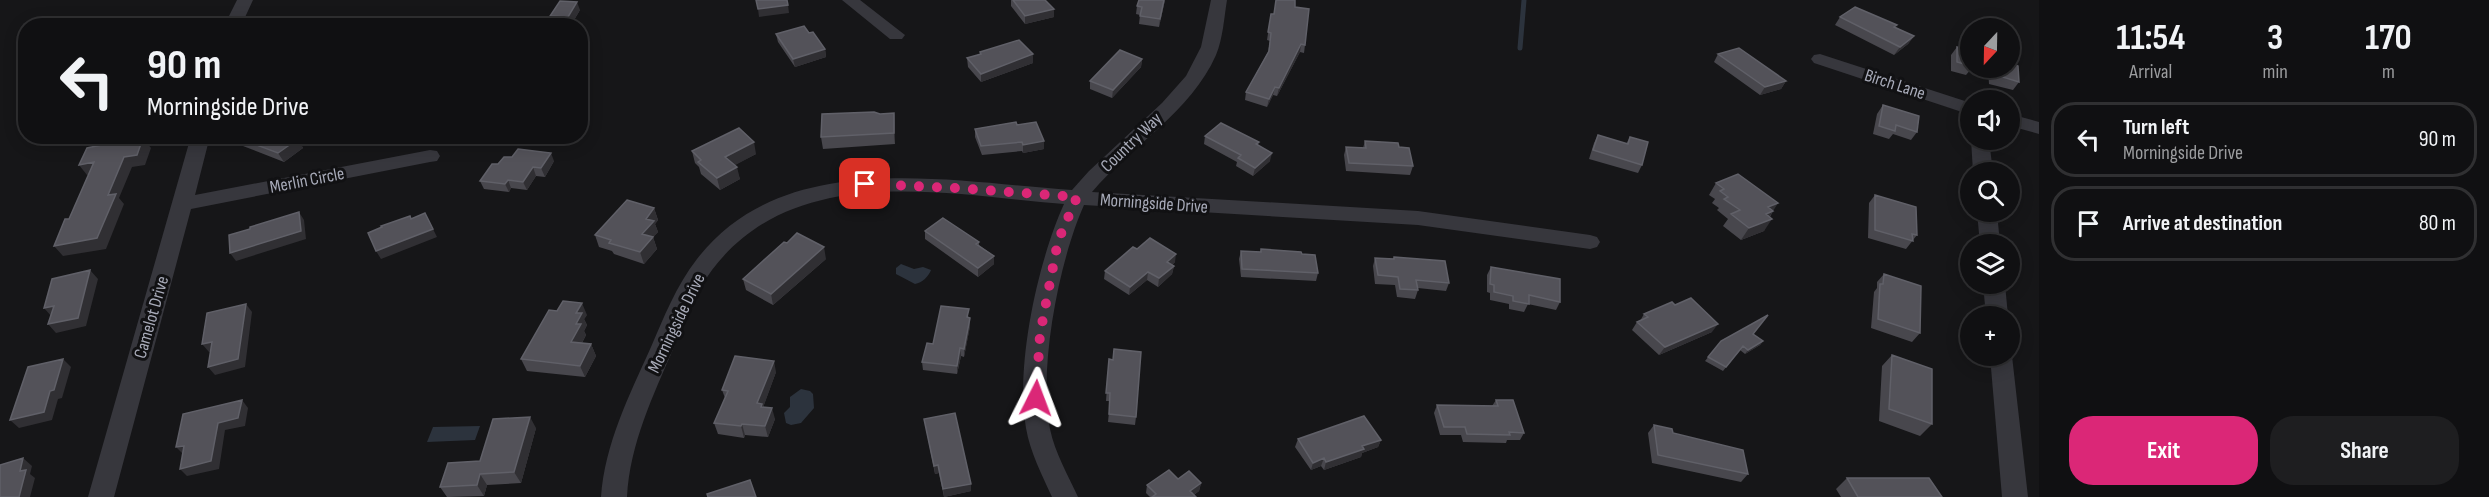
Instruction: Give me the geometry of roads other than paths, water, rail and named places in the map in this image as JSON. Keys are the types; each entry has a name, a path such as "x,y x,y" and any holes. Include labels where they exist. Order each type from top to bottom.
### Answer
{"street":[{"path":"236,18 245,0"},
{"path":"850,0 896,35"},
{"name":"Country Way","path":"1065,497 1043,447 1038,428 1036,398 1040,334 1058,241 1077,197 1177,97 1203,63 1208,52 1219,0"},
{"name":"Birch Lane","path":"1820,59 1960,105"},
{"path":"2020,123 2039,128"},
{"name":"Camelot Drive","path":"101,497 199,144"},
{"name":"Merlin Circle","path":"183,204 430,156"},
{"name":"Morningside Drive","path":"614,497 617,470 629,423 685,296 711,256 749,223 780,206 813,194 865,184 956,188 1186,206 1392,216 1473,224 1590,242"},
{"path":"2002,366 2015,497"}],"waterway":[{"path":"1520,48 1524,0"}]}
